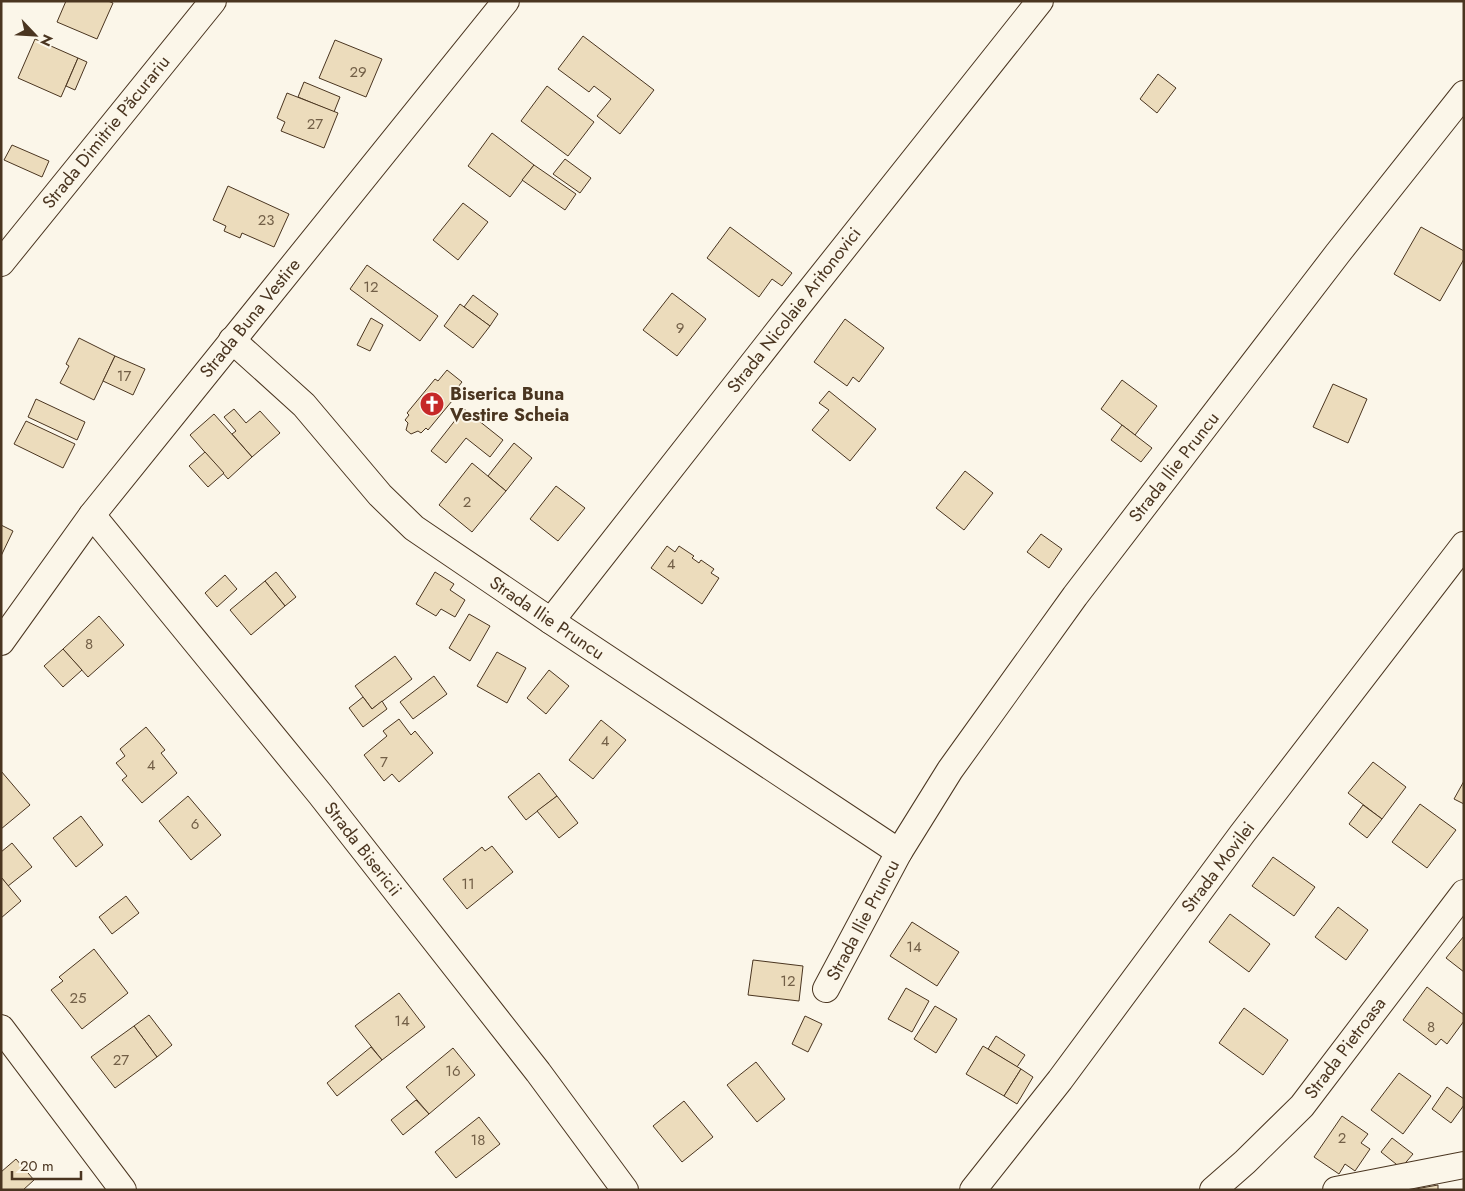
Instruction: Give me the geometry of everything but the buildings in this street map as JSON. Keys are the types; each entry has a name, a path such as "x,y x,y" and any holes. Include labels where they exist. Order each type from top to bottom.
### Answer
{"street":[{"name":"Strada Dimitrie Păcurariu","path":"1,263 213,1"},
{"name":"Strada Buna Vestire","path":"1,642 92,515 506,1"},
{"name":"Strada Nicolaie Aritonovici","path":"551,621 796,307 1040,1"},
{"name":"Strada Ilie Pruncu","path":"826,989 899,852 950,770 1075,596 1338,253 1464,94"},
{"name":"Strada Ilie Pruncu","path":"232,340 304,405 380,496 414,528 899,852"},
{"name":"Strada Bisericii","path":"92,515 320,794 538,1072 625,1190"},
{"name":"Strada Movilei","path":"973,1190 1060,1080 1242,834 1464,545"},
{"name":"Strada Pietroasa","path":"1212,1190 1246,1162 1302,1106 1464,893"},
{"path":"1,1028 124,1190"},
{"path":"1336,1190 1464,1166"}],"place":[{"name":"Biserica Buna Vestire Scheia","path":"432,404"}]}
